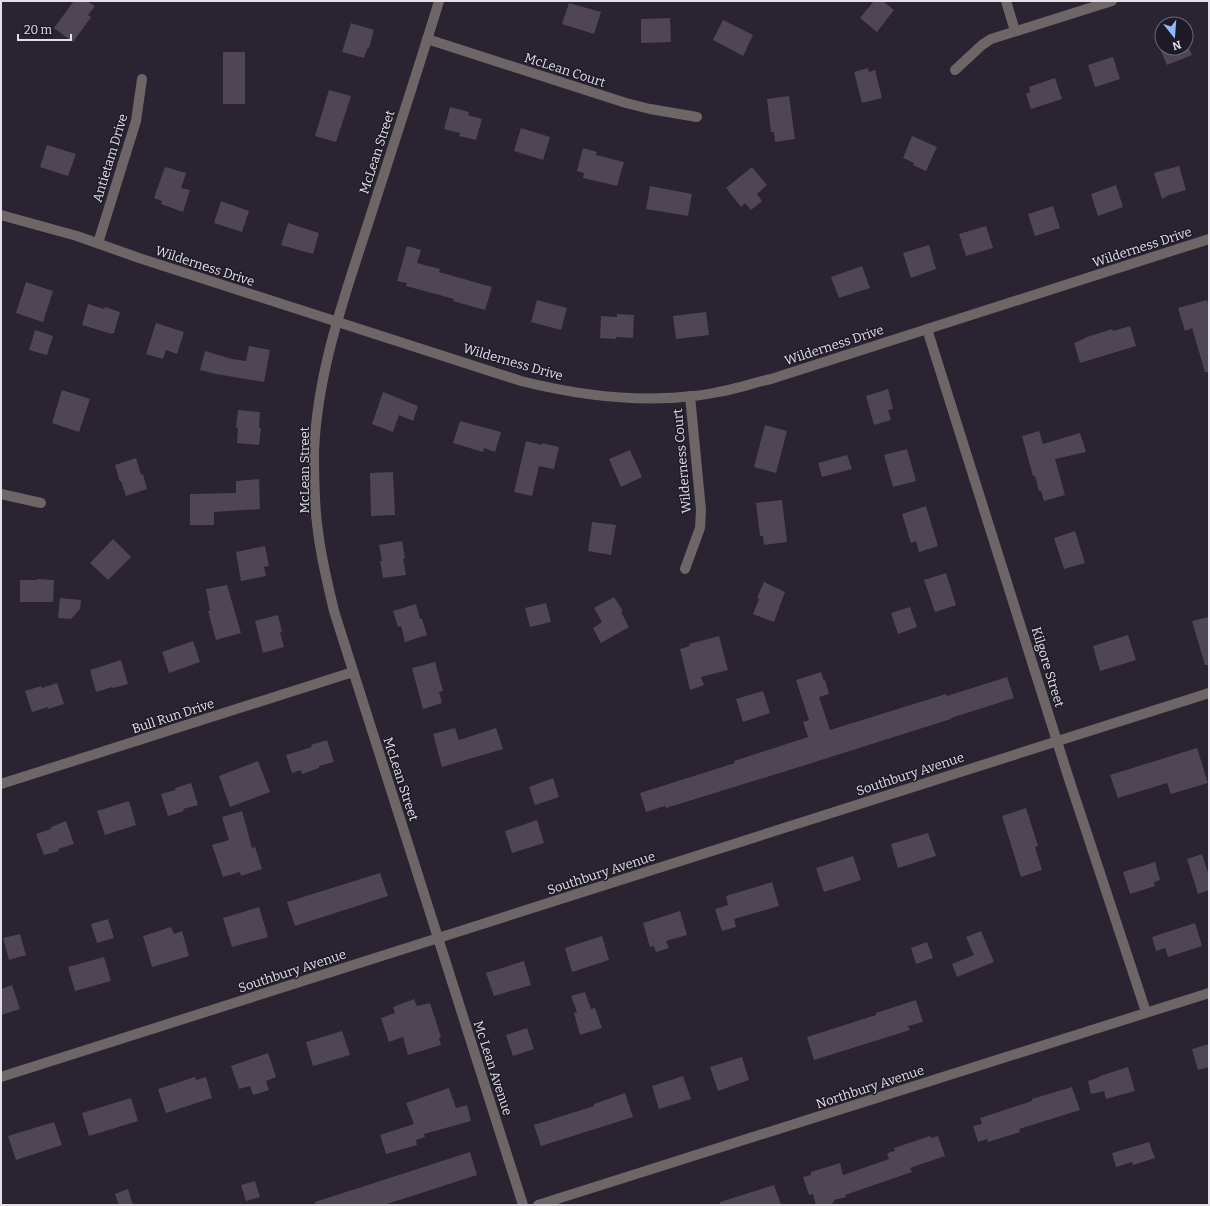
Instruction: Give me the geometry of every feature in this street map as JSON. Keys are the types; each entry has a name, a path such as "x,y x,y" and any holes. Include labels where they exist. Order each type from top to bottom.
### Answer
{"street":[{"name":"McLean Street","path":"438,939 334,611 317,530 314,488 314,451 322,381 327,358 354,267 440,1"},
{"path":"1006,1 1015,32"},
{"path":"955,70 982,45 992,39 1112,1"},
{"name":"McLean Court","path":"427,39 626,103 650,109 697,117"},
{"name":"Antietam Drive","path":"98,243 136,121 142,79"},
{"name":"Wilderness Drive","path":"1,215 77,236 147,261 521,381 586,394 626,398 666,399 717,393 771,379 1209,239"},
{"name":"Kilgore Street","path":"927,329 1146,1012"},
{"name":"Wilderness Court","path":"685,569 700,528 701,510 690,396"},
{"path":"1,494 41,503"},
{"name":"Bull Run Drive","path":"1,784 353,672"},
{"name":"Southbury Avenue","path":"1,1077 1209,693"},
{"name":"Mc Lean Avenue","path":"438,939 522,1205"},
{"name":"Northbury Avenue","path":"538,1205 1209,993"}],"building":[{"path":"74,1 87,1 95,6 88,15 91,17 73,42 54,28"},
{"path":"874,1 883,1 894,10 877,32 860,18"},
{"path":"569,3 601,12 594,34 562,24"},
{"path":"670,18 671,42 641,43 641,19"},
{"path":"723,20 753,35 743,56 713,40"},
{"path":"351,23 374,30 369,48 368,47 364,58 342,52"},
{"path":"223,52 245,52 245,104 223,104"},
{"path":"1163,56 1190,56 1167,65"},
{"path":"1113,57 1120,79 1095,87 1088,65"},
{"path":"868,68 869,72 875,70 882,98 862,103 854,72"},
{"path":"1055,78 1062,99 1031,109 1026,94 1030,92 1029,87"},
{"path":"329,90 351,96 336,142 315,136"},
{"path":"789,96 795,139 775,142 774,132 771,132 767,99"},
{"path":"450,107 469,112 468,115 482,119 476,140 459,136 460,133 444,129"},
{"path":"521,128 550,137 543,160 514,151"},
{"path":"912,136 937,147 926,171 903,158"},
{"path":"47,145 76,154 68,176 40,167"},
{"path":"583,148 597,152 596,155 624,162 617,186 583,178 584,173 577,171"},
{"path":"1179,166 1186,190 1169,195 1162,199 1154,173"},
{"path":"165,167 186,173 181,188 190,190 183,212 161,204 162,201 154,198"},
{"path":"752,167 767,185 757,194 762,201 751,210 745,203 741,207 726,188"},
{"path":"1116,185 1123,207 1098,216 1091,194"},
{"path":"650,186 692,194 688,216 646,209"},
{"path":"221,201 249,211 242,232 214,223"},
{"path":"1053,206 1060,228 1035,236 1028,214"},
{"path":"288,223 319,233 313,254 281,245"},
{"path":"986,226 993,248 966,256 959,234"},
{"path":"929,245 936,269 911,278 903,253"},
{"path":"407,246 421,250 417,263 440,269 439,272 492,287 485,310 453,301 454,299 406,286 407,283 397,281"},
{"path":"862,266 870,288 839,298 831,277"},
{"path":"26,282 53,291 43,322 16,313"},
{"path":"537,300 567,308 561,330 531,322"},
{"path":"1207,300 1209,307 1209,372 1205,372 1192,328 1185,331 1178,308"},
{"path":"88,304 104,309 105,307 120,312 114,333 112,334 82,325"},
{"path":"706,312 709,335 676,339 673,316"},
{"path":"617,314 634,315 633,338 600,338 601,316 617,317"},
{"path":"156,323 184,332 177,354 166,350 163,359 146,354"},
{"path":"1130,326 1136,346 1080,363 1074,343 1084,338 1112,329 1113,331"},
{"path":"35,330 53,336 47,355 29,350"},
{"path":"249,346 270,350 264,382 200,370 205,351 232,359 246,361"},
{"path":"888,389 893,409 888,410 891,420 874,425 866,396"},
{"path":"62,390 90,399 79,432 52,423"},
{"path":"383,392 418,406 413,421 399,415 393,432 372,424"},
{"path":"238,410 260,412 259,428 261,428 259,445 237,443 238,428 236,428"},
{"path":"460,421 501,432 495,452 484,448 483,452 453,443"},
{"path":"765,425 787,431 776,473 754,467"},
{"path":"1039,431 1043,444 1080,433 1086,452 1055,459 1065,495 1044,501 1041,491 1039,491 1035,476 1033,476 1022,436"},
{"path":"526,441 559,447 554,469 539,466 532,496 514,492"},
{"path":"907,449 916,481 893,487 884,455"},
{"path":"630,450 642,477 621,487 609,459"},
{"path":"847,455 852,469 822,477 818,463"},
{"path":"136,458 141,475 143,474 147,489 126,496 115,465"},
{"path":"393,472 395,515 371,516 370,473"},
{"path":"259,479 260,509 214,512 214,525 190,525 190,494 236,493 236,481"},
{"path":"782,500 787,542 764,545 763,536 760,536 756,503"},
{"path":"926,506 938,546 919,552 916,541 911,543 902,514"},
{"path":"592,522 616,525 611,555 588,551"},
{"path":"1075,531 1085,563 1064,569 1054,538"},
{"path":"113,539 131,557 108,580 90,563"},
{"path":"402,541 406,575 383,578 379,545"},
{"path":"265,546 269,566 264,567 266,576 241,581 236,552"},
{"path":"946,573 956,605 935,612 924,580"},
{"path":"20,580 54,580 53,602 20,602"},
{"path":"764,582 785,592 774,622 753,614 759,599 757,598"},
{"path":"227,585 241,633 216,640 208,611 210,611 206,589"},
{"path":"614,597 623,611 621,612 629,627 601,643 593,628 602,622 594,608"},
{"path":"60,598 81,600 80,609 71,619 58,618"},
{"path":"546,603 551,622 530,627 525,608"},
{"path":"416,604 420,619 422,619 427,635 405,642 401,626 398,627 393,611"},
{"path":"910,607 917,627 898,634 891,613"},
{"path":"278,615 284,647 263,653 255,621"},
{"path":"1209,617 1209,665 1205,665 1192,621"},
{"path":"1128,635 1136,660 1100,671 1093,646"},
{"path":"719,636 728,670 701,677 704,685 690,690 680,649 690,646 689,644"},
{"path":"193,641 200,662 169,673 162,652"},
{"path":"121,660 128,684 96,692 90,670"},
{"path":"435,662 443,691 439,692 442,703 423,709 412,668"},
{"path":"821,672 829,694 819,697 830,730 946,694 947,696 1007,677 1014,698 799,767 666,808 665,806 646,812 640,793 735,763 734,761 808,737 803,722 809,720 796,680"},
{"path":"57,683 64,704 32,712 25,691 41,686 42,688"},
{"path":"763,691 770,713 743,722 736,699"},
{"path":"455,728 459,740 496,728 503,749 442,767 433,734"},
{"path":"327,740 334,762 319,766 319,768 302,774 301,770 292,773 286,755 312,747 311,745"},
{"path":"1197,748 1208,783 1171,794 1167,783 1118,798 1110,775"},
{"path":"258,761 270,792 230,807 219,776"},
{"path":"553,778 559,797 535,805 529,787"},
{"path":"191,783 198,805 183,809 184,811 168,816 161,794 176,790 175,788"},
{"path":"129,801 136,825 105,835 97,811"},
{"path":"1026,808 1038,846 1035,847 1042,870 1021,877 1002,816"},
{"path":"242,811 252,848 255,847 262,869 241,876 240,872 223,877 212,845 229,840 222,817"},
{"path":"537,820 544,843 512,853 505,831"},
{"path":"66,821 74,844 58,849 59,851 44,855 36,834 51,829 51,827"},
{"path":"928,833 936,856 898,868 891,844"},
{"path":"1202,854 1209,876 1209,890 1198,894 1187,859"},
{"path":"853,856 861,880 824,892 816,868"},
{"path":"1155,862 1160,880 1154,882 1155,886 1130,894 1123,872"},
{"path":"380,873 388,896 295,926 287,902"},
{"path":"772,882 779,906 734,919 736,927 722,931 715,909 728,905 726,896"},
{"path":"259,907 268,937 232,947 223,918"},
{"path":"680,911 687,935 666,941 669,948 656,952 654,946 650,947 643,923"},
{"path":"108,919 114,938 97,943 91,924"},
{"path":"1195,923 1202,946 1168,957 1165,948 1156,951 1152,937"},
{"path":"171,927 174,934 182,931 189,956 152,967 143,936"},
{"path":"981,931 994,962 957,977 952,964 974,955 966,937"},
{"path":"20,934 26,955 9,960 3,938"},
{"path":"602,936 609,960 572,972 565,948"},
{"path":"927,942 933,958 916,964 911,948"},
{"path":"104,957 111,981 75,991 68,967"},
{"path":"524,961 531,985 494,996 486,973"},
{"path":"12,985 20,1009 1,1015 1,989"},
{"path":"585,992 591,1009 595,1008 602,1028 580,1035 574,1013 577,1012 571,996"},
{"path":"414,999 417,1006 430,1003 441,1037 439,1038 441,1045 408,1055 403,1037 389,1042 381,1018 395,1013 393,1007"},
{"path":"916,1000 923,1022 908,1026 910,1030 814,1060 807,1037 876,1015 876,1013"},
{"path":"527,1028 534,1049 513,1056 506,1035"},
{"path":"342,1031 350,1055 313,1066 306,1042"},
{"path":"1209,1044 1209,1067 1198,1070 1192,1049"},
{"path":"268,1053 276,1077 266,1081 269,1090 253,1095 250,1086 239,1089 231,1066"},
{"path":"742,1057 749,1080 718,1091 710,1067"},
{"path":"1128,1067 1135,1091 1106,1099 1104,1091 1091,1094 1088,1081"},
{"path":"683,1076 691,1099 659,1109 652,1086"},
{"path":"195,1077 196,1080 206,1077 212,1098 166,1113 158,1089"},
{"path":"1072,1087 1080,1110 1019,1129 1020,1132 988,1142 987,1139 978,1142 973,1126 982,1124 980,1118 1032,1101 1032,1099"},
{"path":"449,1088 456,1108 467,1105 471,1121 424,1134 425,1137 416,1140 417,1145 386,1154 380,1135 414,1124 406,1103"},
{"path":"625,1093 633,1117 541,1146 534,1125 594,1106 594,1104"},
{"path":"131,1098 138,1121 89,1136 82,1113"},
{"path":"54,1122 62,1145 16,1160 8,1136"},
{"path":"930,1136 931,1138 938,1136 945,1156 910,1168 912,1172 845,1195 846,1197 834,1200 834,1202 832,1202 833,1205 816,1205 813,1194 809,1195 803,1177 811,1175 811,1172 840,1163 843,1175 889,1159 887,1153 895,1151 894,1148"},
{"path":"1149,1142 1155,1158 1133,1165 1132,1162 1116,1167 1112,1153"},
{"path":"470,1152 477,1175 384,1205 316,1205 315,1202"},
{"path":"255,1181 260,1197 246,1201 241,1185"},
{"path":"774,1185 781,1205 720,1205 720,1202"},
{"path":"128,1189 133,1205 119,1205 115,1194"}]}
